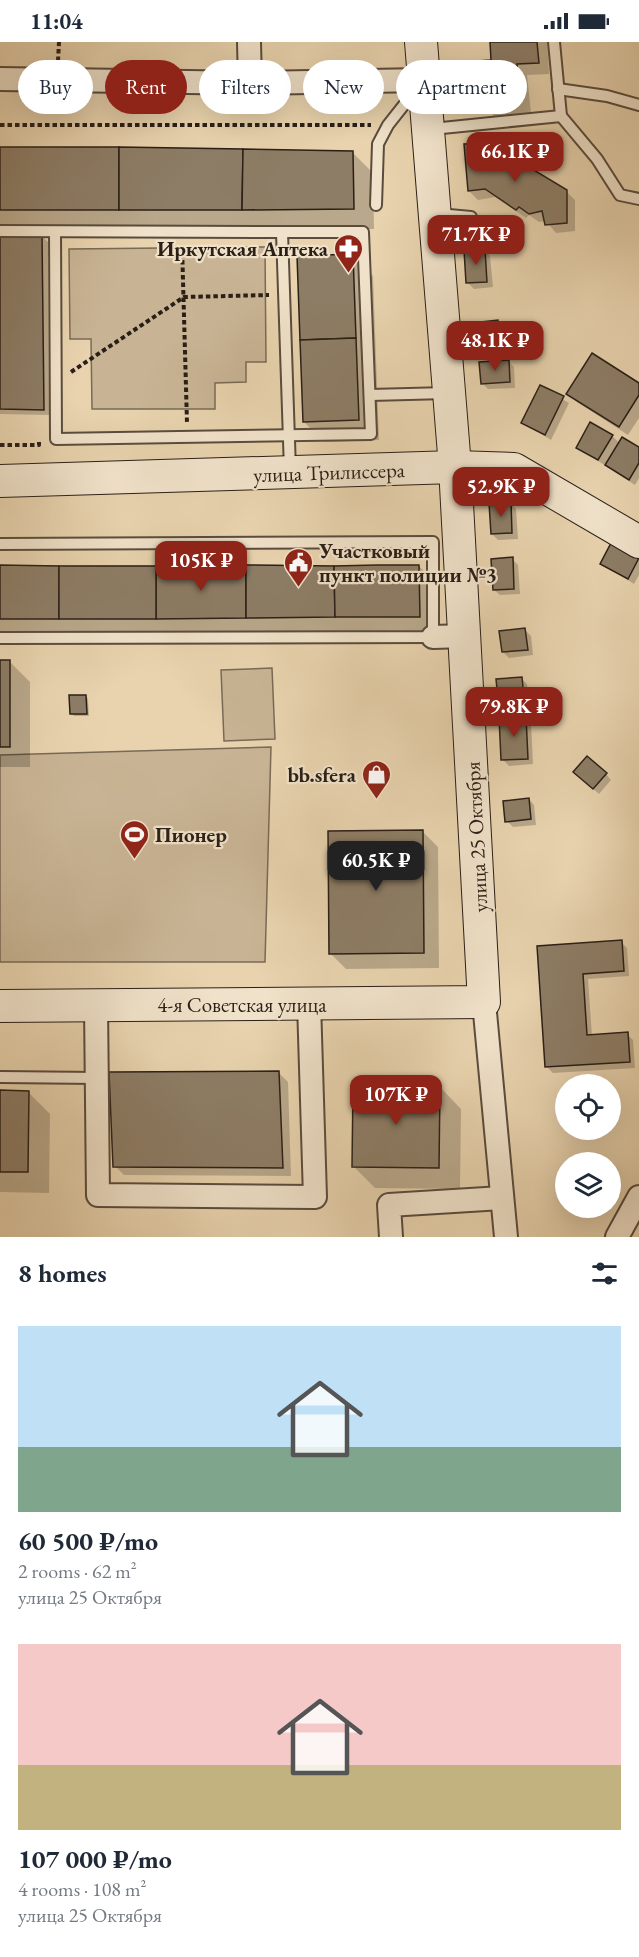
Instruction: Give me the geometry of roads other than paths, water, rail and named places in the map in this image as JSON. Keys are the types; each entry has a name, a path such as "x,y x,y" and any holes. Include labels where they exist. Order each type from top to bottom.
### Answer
{"main road":[{"name":"улица 25 Октября","path":"421,42 422,60"},
{"name":"улица 25 Октября","path":"427,114 456,467 484,1002"},
{"name":"улица Трилиссера","path":"0,481 456,467 513,469 639,542"},
{"name":"4-я Советская улица","path":"0,1006 484,1002"}],"street":[{"path":"249,42 249,60"},
{"path":"0,79 199,82"},
{"path":"291,82 396,80"},
{"path":"433,636 466,636"},
{"name":"улица 25 Октября","path":"484,1002 506,1237"},
{"path":"96,1005 98,1195 315,1197 309,1003"},
{"path":"617,1237 639,1197"},
{"path":"391,1237 389,1205 502,1198"}],"lane":[{"path":"554,42 561,116 597,159 620,195 639,199"},
{"path":"558,89 607,96 639,105"},
{"path":"376,205 378,144 397,114"},
{"path":"428,129 561,116"},
{"path":"435,214 471,217"},
{"path":"0,231 363,232 371,434 56,440 55,232"},
{"path":"282,232 290,473"},
{"path":"369,395 449,393"},
{"path":"0,544 433,542 433,636 0,638"},
{"path":"0,1077 97,1078"}],"place":[{"name":"Иркутская Аптека","path":"349,274"},
{"name":"Участковый пункт полиции №3","path":"298,588"},
{"name":"bb.sfera","path":"377,800"},
{"name":"Пионер","path":"134,860"}]}
